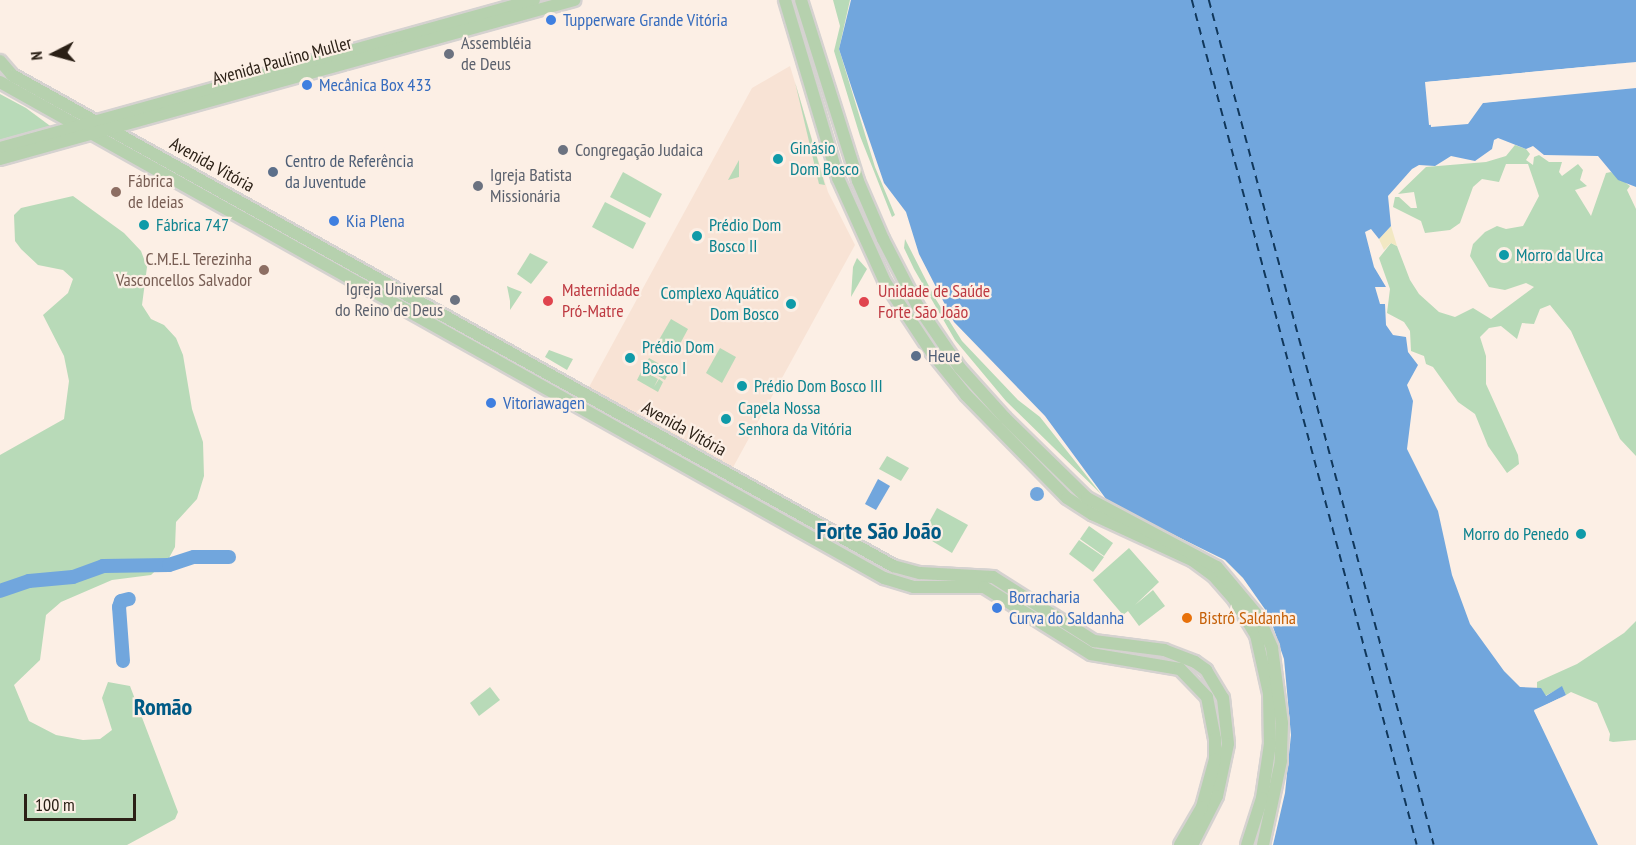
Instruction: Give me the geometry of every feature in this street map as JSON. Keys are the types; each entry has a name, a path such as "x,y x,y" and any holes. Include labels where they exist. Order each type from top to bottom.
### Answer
{"main road":[{"name":"Avenida Paulino Muller","path":"385,46 534,0"},
{"name":"Avenida Paulino Muller","path":"0,148 94,120 574,0"},
{"path":"785,0 838,178 885,282 932,353 966,395 1067,498 1092,514 1192,561 1213,575 1234,599 1256,635 1269,693 1270,744 1262,798 1247,845"},
{"path":"801,0 858,181 875,222 917,305 960,368 1022,436 1087,498 1217,567 1258,616 1272,648 1282,723 1281,761 1263,845"},
{"name":"Avenida Paulino Muller","path":"0,159 145,119 352,55"},
{"name":"Avenida Vitória","path":"0,61 12,75 138,143 893,566 920,573 993,577 1094,641 1164,650 1195,662 1210,676 1223,698 1228,744 1217,796 1192,845"},
{"name":"Avenida Vitória","path":"0,82 891,582 914,587 984,587 1091,654 1161,663 1187,674 1209,704 1215,759 1203,807 1180,845"},
{"path":"138,143 138,130 145,119"},
{"path":"568,384 568,402"}],"shaded area":[{"path":"790,66 828,192 855,245 731,471 588,389 752,88"}],"green space":[{"path":"833,0 850,0 839,49 875,167 895,215 892,217 860,136 834,51 840,26"},
{"path":"795,82 825,185 819,184"},
{"path":"0,94 26,108 53,128 0,144"},
{"path":"1515,145 1526,149 1530,154 1526,160 1533,165 1534,157 1539,155 1549,162 1562,162 1559,172 1562,176 1578,164 1583,170 1580,180 1587,186 1575,190 1591,216 1606,173 1611,172 1630,186 1627,190 1636,209 1636,456 1620,439 1571,331 1550,305 1540,309 1534,324 1522,323 1517,339 1501,326 1489,328 1480,337 1486,356 1486,384 1518,455 1519,464 1507,473 1488,446 1475,414 1458,402 1433,367 1426,364 1424,356 1411,351 1410,331 1404,322 1387,313 1390,289 1379,258 1391,243 1397,246 1410,280 1419,294 1439,312 1455,317 1473,308 1491,319 1534,287 1526,283 1505,290 1489,287 1470,256 1473,244 1485,232 1497,226 1506,229 1523,226 1539,196 1528,164 1506,164 1499,182 1482,179 1473,187 1460,223 1450,230 1425,233 1421,221 1393,207 1395,197 1399,197 1411,208 1417,208 1414,192 1398,194 1426,167 1486,162 1506,156"},
{"path":"739,160 739,177 728,180"},
{"path":"623,172 662,194 650,218 610,197"},
{"path":"73,196 124,233 141,251 147,267 142,305 151,319 164,325 176,338 183,355 192,409 203,442 204,476 197,499 176,522 175,547 169,558 151,575 112,580 61,602 46,615 40,660 14,685 29,721 56,735 83,740 100,739 112,730 102,698 108,682 130,686 178,812 175,819 127,845 0,845 0,455 64,419 69,381 64,356 43,315 68,293 73,279 63,270 38,265 21,249 15,241 14,215 21,208"},
{"path":"605,202 646,223 633,249 592,227"},
{"path":"905,239 935,298 962,341 1018,400 1040,417 1101,494 1006,401 955,340 914,269 904,248"},
{"path":"530,253 548,262 531,284 517,274"},
{"path":"857,258 867,269 851,297 853,267"},
{"path":"507,286 522,292 510,310 510,301"},
{"path":"671,319 688,329 674,355 656,345"},
{"path":"720,348 736,357 722,383 706,373"},
{"path":"549,350 573,359 567,370 545,357"},
{"path":"649,358 670,370 665,380 644,368"},
{"path":"642,370 658,379 654,387 659,379 663,382 658,392 637,380"},
{"path":"887,456 909,468 901,481 879,469"},
{"path":"937,508 968,525 952,553 922,535"},
{"path":"1089,526 1113,543 1104,556 1080,539"},
{"path":"1079,540 1104,557 1093,572 1069,554"},
{"path":"1129,548 1159,582 1135,605 1153,590 1165,606 1139,626 1128,611 1123,615 1093,580"},
{"path":"1636,621 1636,740 1613,742 1609,741 1610,734 1597,703 1571,692 1566,695 1562,687 1545,696 1537,688 1537,682 1577,664 1624,633"},
{"path":"490,687 500,700 479,716 470,703"}],"sand":[{"path":"1391,226 1397,246 1391,243 1384,250 1379,239"}],"water":[{"path":"851,0 1636,0 1636,62 1425,82 1429,125 1463,121 1480,103 1636,86 1636,187 1618,180 1598,156 1544,155 1533,146 1526,149 1498,138 1494,140 1492,149 1475,161 1451,156 1435,166 1419,165 1412,169 1388,196 1391,226 1379,239 1371,229 1365,232 1374,267 1386,287 1375,287 1380,304 1385,304 1386,325 1393,335 1406,337 1408,352 1418,365 1407,385 1413,401 1407,449 1438,511 1452,575 1470,624 1504,671 1520,687 1541,688 1546,696 1562,686 1566,695 1534,711 1598,845 1273,845 1285,793 1291,735 1284,659 1269,615 1243,578 1225,560 1109,503 1045,416 954,322 919,254 906,212 884,183 839,49"},
{"path":"878,479 890,486 876,510 865,504"},
{"path":"1034,487 1040,487 1044,494 1040,501 1034,501 1030,497 1030,491"}],"pier":[{"path":"1636,62 1428,84 1431,121 1462,118 1479,100 1636,83 1636,88 1483,103 1468,124 1431,127 1427,82"},
{"path":"1562,697 1538,712 1601,845 1534,710"}],"waterway":[{"path":"0,591 29,581 73,577 103,566 169,565 194,557 229,557"},
{"path":"123,661 119,607 121,601 129,599"}],"ferry route":[{"path":"1192,0 1417,845"},
{"path":"1209,0 1434,845"}],"place":[{"name":"Tupperware Grande Vitória","path":"551,20"},
{"name":"Assembléia de Deus","path":"449,54"},
{"name":"Mecânica Box 433","path":"307,85"},
{"name":"Congregação Judaica","path":"563,150"},
{"name":"Ginásio Dom Bosco","path":"778,159"},
{"name":"Centro de Referência da Juventude","path":"273,172"},
{"name":"Igreja Batista Missionária","path":"478,186"},
{"name":"Fábrica de Ideias","path":"116,192"},
{"name":"Kia Plena","path":"334,221"},
{"name":"Fábrica 747","path":"144,225"},
{"name":"Prédio Dom Bosco II","path":"697,236"},
{"name":"Morro da Urca","path":"1504,255"},
{"name":"C.M.E.L Terezinha Vasconcellos Salvador","path":"264,270"},
{"name":"Igreja Universal do Reino de Deus","path":"455,300"},
{"name":"Maternidade Pró-Matre","path":"548,301"},
{"name":"Unidade de Saúde Forte São João","path":"864,302"},
{"name":"Complexo Aquático Dom Bosco","path":"791,304"},
{"name":"Heue","path":"916,356"},
{"name":"Prédio Dom Bosco I","path":"630,358"},
{"name":"Prédio Dom Bosco III","path":"742,386"},
{"name":"Vitoriawagen","path":"491,403"},
{"name":"Capela Nossa Senhora da Vitória","path":"726,419"},
{"name":"Morro do Penedo","path":"1581,534"},
{"name":"Borracharia Curva do Saldanha","path":"997,608"},
{"name":"Bistrô Saldanha","path":"1187,618"}],"district":[{"name":"Forte São João","path":"879,531"},
{"name":"Romão","path":"163,707"}]}
